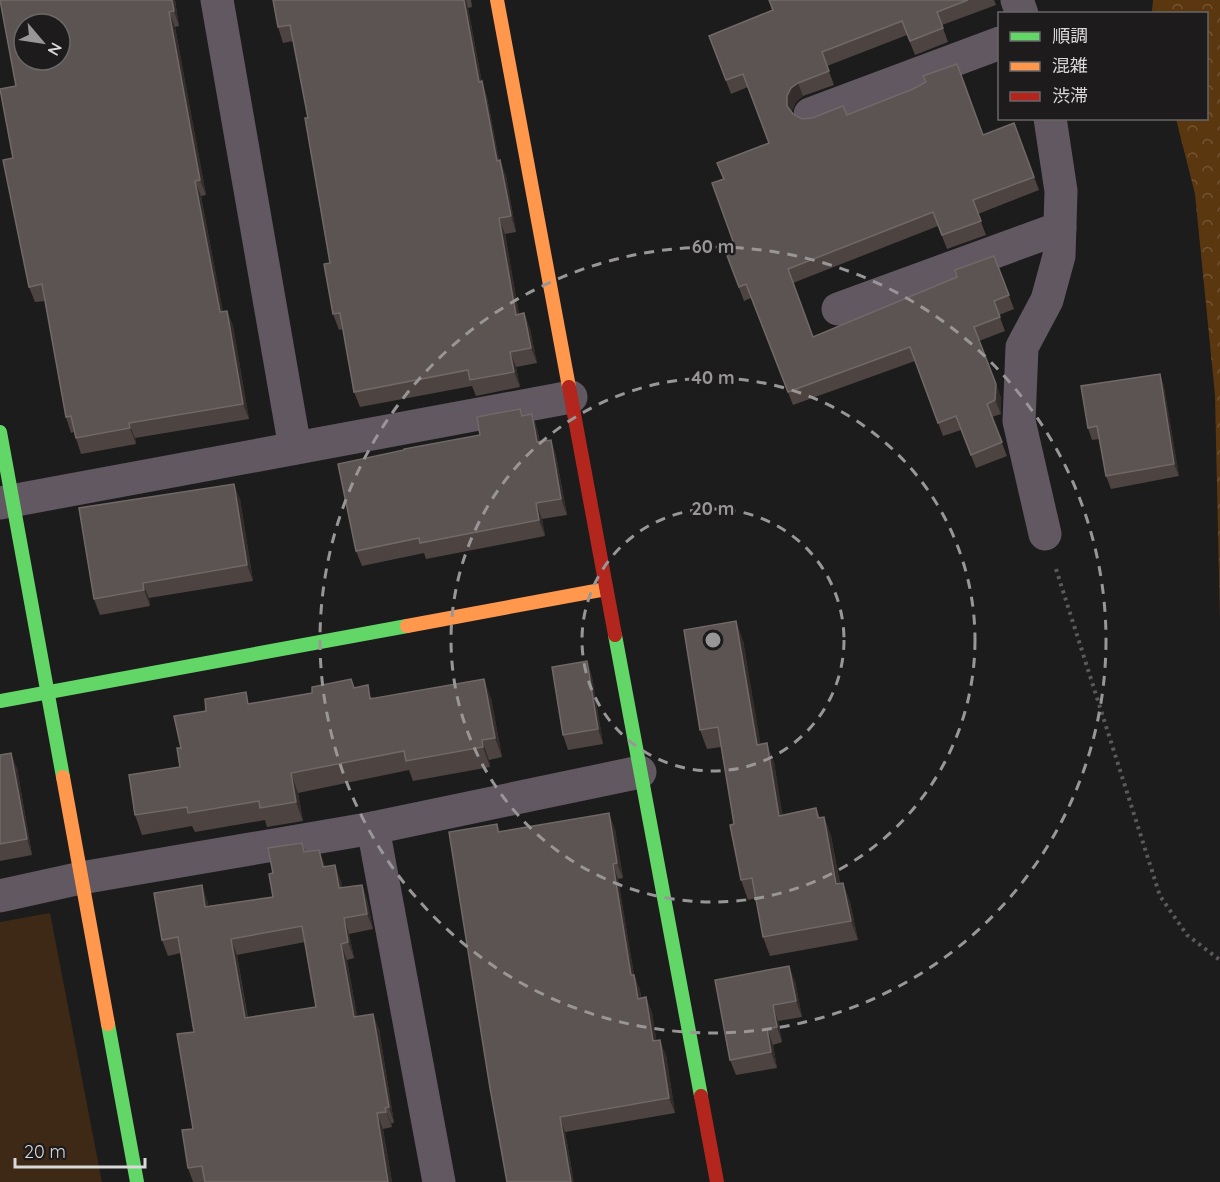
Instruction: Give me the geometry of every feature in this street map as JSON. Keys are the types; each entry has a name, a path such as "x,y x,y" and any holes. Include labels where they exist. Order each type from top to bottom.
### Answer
{"street":[{"path":"217,0 295,448"},
{"path":"497,0 717,1182"},
{"path":"810,114 998,43"},
{"path":"1045,534 1019,421 1022,347 1047,300 1059,256 1061,191 1050,120"},
{"path":"838,309 1060,228"},
{"path":"6,501 571,397"},
{"path":"0,432 6,501 48,692 137,1182"},
{"path":"0,701 606,589"},
{"path":"0,897 81,878 373,828 640,772"},
{"path":"373,828 439,1182"}],"path":[{"path":"1045,534 1160,896 1187,935 1220,960"}],"shaded area":[{"path":"50,913 102,1182 0,1182 0,922"}],"green space":[{"path":"1153,0 1220,0 1220,620 1215,395 1195,194 1176,120 1208,120 1208,12 1152,12"}],"building":[{"path":"0,0 172,0 174,11 169,12 200,180 195,181 220,312 227,311 243,404 129,423 130,428 76,438 71,416 66,417 42,284 29,287 3,160 13,158 0,89 16,86 13,72 72,72 72,12 12,12 12,64"},
{"path":"273,0 464,0 479,82 482,81 497,161 500,160 511,216 499,218 516,315 524,313 531,348 510,352 514,372 470,380 468,370 354,392 340,313 333,314 324,264 330,263 305,118 308,118 290,25 278,27"},
{"path":"769,0 968,0 937,12 943,28 910,41 902,21 822,52 829,71 791,88 787,96 787,106 793,114 802,119 812,118 843,106 847,115 913,89 926,82 923,76 957,64 983,135 1014,123 1034,177 973,200 981,221 942,235 933,212 788,269 813,337 957,277 955,270 994,256 1009,295 994,301 1000,317 974,327 996,384 995,400 987,404 1002,442 971,455 956,416 938,423 910,347 788,392 746,284 739,287 723,245 733,241 712,183 724,179 717,163 769,143 743,74 726,80 709,36 773,10"},
{"path":"1160,374 1174,464 1106,476 1097,426 1088,428 1081,386"},
{"path":"520,409 522,416 532,414 537,442 551,440 561,499 536,503 539,520 420,543 419,538 356,551 338,464 480,435 477,417"},
{"path":"234,484 247,565 143,583 144,590 94,599 79,508"},
{"path":"736,621 757,745 767,743 779,816 816,808 818,818 824,817 836,884 843,883 851,921 763,937 752,878 741,880 730,825 734,824 718,727 700,730 684,630"},
{"path":"587,661 598,729 563,735 552,667"},
{"path":"351,679 354,688 368,685 370,699 484,679 495,738 482,740 483,747 406,761 404,751 291,773 296,802 260,808 259,801 188,813 187,807 135,815 129,775 180,767 177,748 181,748 174,716 206,711 205,699 246,692 248,704 312,693 312,687"},
{"path":"11,753 27,839 0,844 0,755"},
{"path":"609,813 617,863 613,864 631,975 634,975 638,999 646,997 653,1041 660,1040 669,1098 560,1117 571,1182 507,1182 449,832 497,824 498,832"},
{"path":"302,843 304,852 319,850 323,867 335,865 339,888 362,885 367,914 344,918 348,942 341,944 354,1017 373,1014 389,1107 385,1108 386,1112 377,1113 388,1182 205,1182 202,1166 188,1168 182,1130 193,1129 177,1034 194,1032 178,937 162,940 154,893 202,885 205,907 273,897 269,874 273,873 268,848","holes":["302,926 316,1007 245,1018 231,939"]},
{"path":"789,966 796,1001 773,1005 777,1027 767,1029 771,1052 730,1060 715,980"}],"traffic: fast":[{"path":"0,432 63,777"},
{"path":"0,701 407,626"},
{"path":"615,635 701,1096"},
{"path":"108,1024 137,1182"}],"traffic: slow":[{"path":"497,0 569,387"},
{"path":"407,626 606,589"},
{"path":"63,777 108,1024"}],"traffic: jam":[{"path":"569,387 615,635"},
{"path":"701,1096 717,1182"}]}
